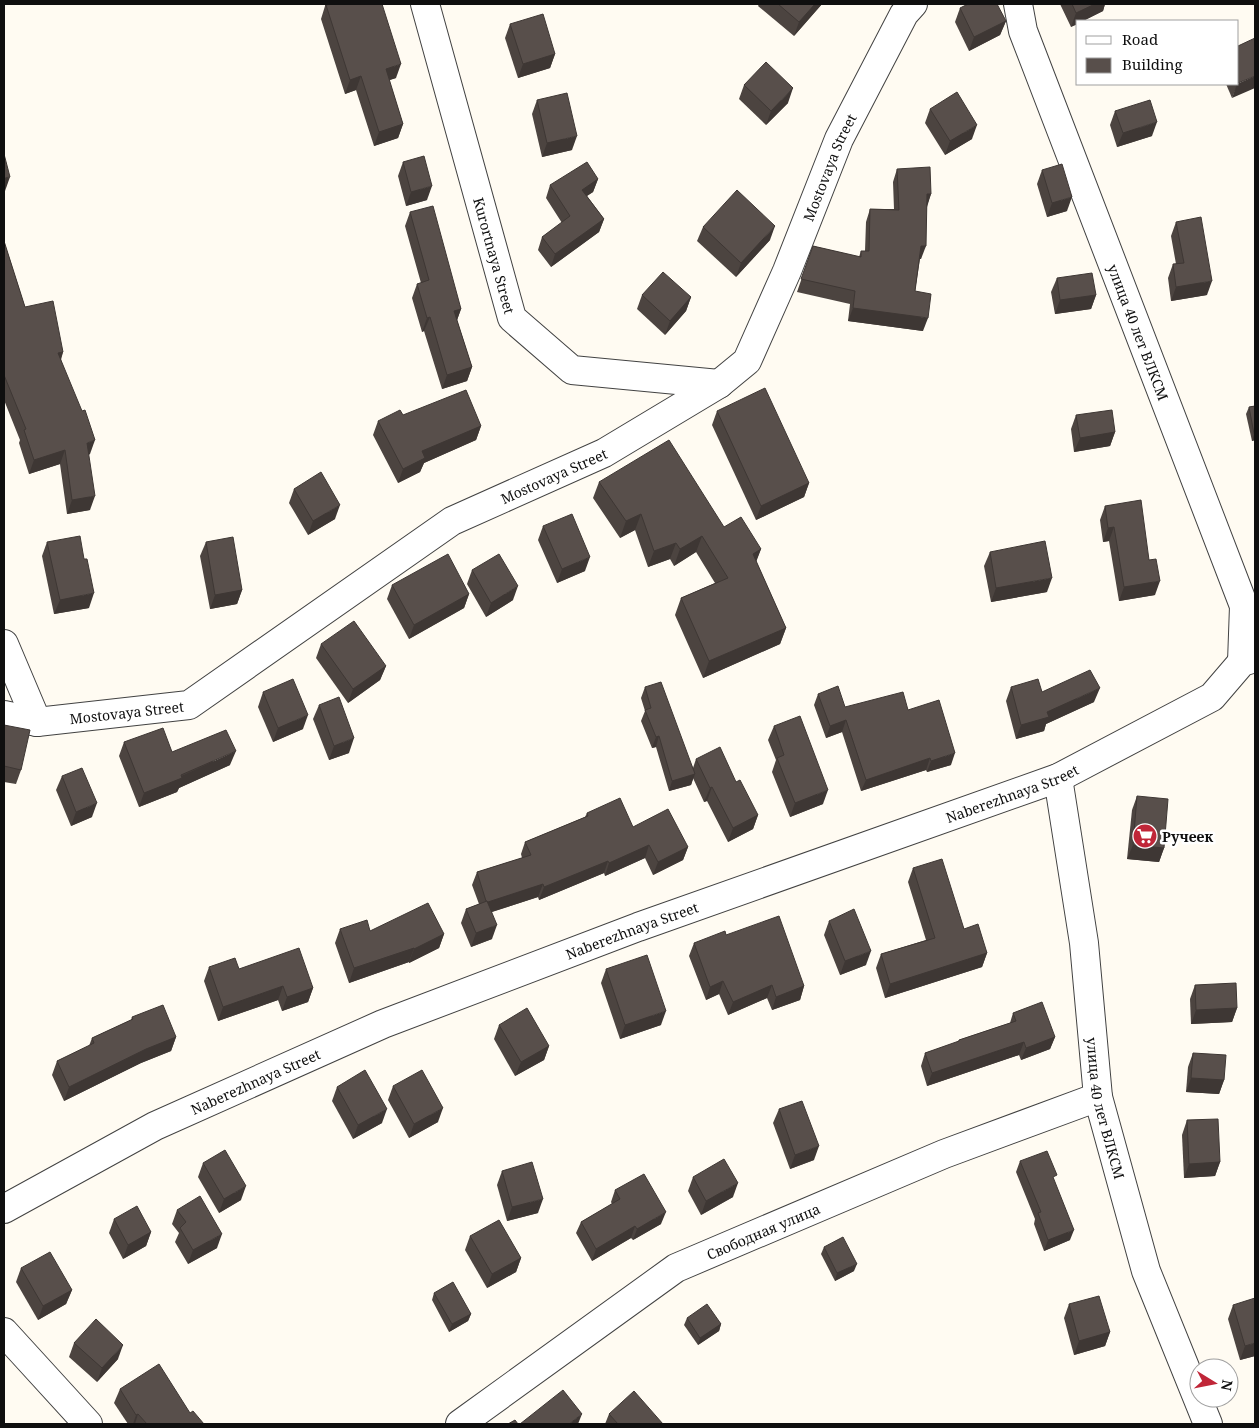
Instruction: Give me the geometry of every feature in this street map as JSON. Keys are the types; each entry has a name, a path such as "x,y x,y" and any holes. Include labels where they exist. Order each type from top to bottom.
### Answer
{"street":[{"name":"Kurortnaya Street","path":"425,4 512,318 572,370 719,384"},
{"name":"Mostovaya Street","path":"4,715 37,722 189,705 452,521 604,453 719,384 747,361 787,270 839,139 904,14 912,4"},
{"name":"улица 40 лет ВЛКСМ","path":"1018,4 1023,31 1244,606 1249,660"},
{"path":"4,644 37,722"},
{"name":"Naberezhnaya Street","path":"4,1209 155,1126 383,1024 638,927 1058,778 1212,698 1249,660"},
{"name":"улица 40 лет ВЛКСМ","path":"1058,778 1084,943 1098,1097 1146,1271 1208,1424"},
{"name":"Свободная улица","path":"460,1424 676,1268 944,1154 1098,1097"},
{"path":"4,1332 88,1424"}],"building":[{"path":"382,4 401,64 386,69 403,124 379,132 361,76 350,80 326,5"},
{"path":"778,4 815,4 799,22"},
{"path":"968,4 997,4 1006,21 974,37 960,8"},
{"path":"1072,4 1095,4 1076,13"},
{"path":"543,14 555,54 523,64 510,24"},
{"path":"1255,38 1255,76 1239,83 1239,46"},
{"path":"766,62 793,88 771,111 744,85"},
{"path":"957,92 977,125 950,141 930,109"},
{"path":"567,93 577,136 547,143 537,100"},
{"path":"1150,100 1157,122 1123,133 1115,111"},
{"path":"4,154 10,177 4,178"},
{"path":"424,156 432,186 411,192 403,162"},
{"path":"587,162 598,179 582,190 604,219 555,254 542,237 570,216 550,185"},
{"path":"1062,164 1072,197 1052,203 1042,170"},
{"path":"930,167 931,194 927,194 926,246 921,246 915,291 931,294 928,318 853,308 855,291 801,279 813,246 861,257 861,251 869,251 870,209 899,210 897,169"},
{"path":"737,190 775,226 741,263 703,227"},
{"path":"433,206 461,309 454,311 472,367 447,375 430,317 427,318 417,284 429,280 410,212"},
{"path":"1201,217 1212,281 1176,287 1173,264 1184,263 1176,222"},
{"path":"4,241 25,307 53,301 63,352 58,353 82,411 85,410 95,440 87,443 95,496 72,500 65,450 34,460 24,430 26,429 4,375"},
{"path":"663,272 691,297 670,321 642,295"},
{"path":"1092,273 1096,295 1060,300 1057,278"},
{"path":"765,388 809,483 761,506 717,411"},
{"path":"466,390 481,426 422,451 425,458 403,469 378,421 400,410 403,415"},
{"path":"1255,406 1255,433 1254,434 1249,407"},
{"path":"1112,410 1115,432 1080,438 1076,415"},
{"path":"669,440 724,527 741,517 761,549 753,554 786,628 709,661 681,598 728,578 702,536 680,549 676,543 654,551 641,514 626,521 599,482"},
{"path":"321,472 340,505 313,521 294,489"},
{"path":"1141,500 1149,560 1156,559 1160,581 1124,587 1114,527 1108,528 1105,506"},
{"path":"572,514 590,557 562,569 543,526"},
{"path":"80,536 84,559 87,559 94,593 60,600 47,542"},
{"path":"233,537 242,590 215,595 206,542"},
{"path":"1045,541 1052,578 996,588 990,552"},
{"path":"448,554 469,594 414,625 392,585"},
{"path":"499,554 518,586 491,603 472,570"},
{"path":"354,621 386,666 353,689 321,644"},
{"path":"1090,670 1100,688 1047,712 1049,717 1021,725 1011,687 1038,679 1042,692"},
{"path":"293,679 308,715 278,728 263,692"},
{"path":"661,682 695,774 672,781 659,736 656,737 645,710 651,708 645,687"},
{"path":"838,686 845,707 903,692 908,710 939,700 955,753 931,761 930,758 866,780 846,720 830,726 818,694"},
{"path":"339,697 354,738 334,746 319,705"},
{"path":"800,716 828,790 795,803 777,758 784,755 774,726"},
{"path":"4,725 30,730 21,770 4,766"},
{"path":"163,728 172,752 226,730 236,751 181,775 182,778 144,793 124,742"},
{"path":"720,747 736,782 740,780 758,815 733,828 696,759"},
{"path":"82,768 97,803 76,812 62,776"},
{"name":"Ручеек","path":"1137,796 1168,799 1164,848 1133,845"},
{"path":"620,798 633,827 668,809 688,847 658,862 649,845 609,863 608,861 544,887 543,884 488,902 486,901 477,872 531,855 525,842 588,816 587,813"},
{"path":"942,859 964,929 978,924 987,953 890,984 881,954 935,938 913,868"},
{"path":"487,901 497,925 476,933 466,909"},
{"path":"428,903 444,934 414,949 354,968 340,929 367,920 370,931"},
{"path":"854,909 871,951 845,961 829,921"},
{"path":"779,916 804,986 776,997 772,985 733,1002 723,981 710,987 694,943 725,931 726,935"},
{"path":"299,948 313,988 287,997 283,986 223,1007 209,967 235,958 239,969"},
{"path":"647,955 666,1011 625,1025 606,969"},
{"path":"1236,983 1237,1008 1196,1010 1195,985"},
{"path":"1042,1002 1055,1037 1026,1048 1024,1042 932,1073 925,1053 1016,1021 1013,1013"},
{"path":"163,1005 176,1037 146,1049 69,1087 57,1061 94,1043 92,1038 133,1019 132,1017"},
{"path":"527,1008 549,1046 521,1062 499,1025"},
{"path":"1193,1053 1226,1055 1224,1080 1191,1078"},
{"path":"365,1070 387,1109 358,1125 337,1087"},
{"path":"422,1070 443,1108 414,1124 393,1086"},
{"path":"802,1101 819,1146 795,1155 779,1109"},
{"path":"1218,1119 1220,1162 1189,1164 1187,1120"},
{"path":"225,1150 246,1186 224,1199 203,1163"},
{"path":"1047,1151 1057,1175 1053,1177 1074,1230 1048,1240 1038,1213 1041,1212 1020,1161"},
{"path":"724,1159 738,1183 706,1201 693,1177"},
{"path":"532,1162 543,1199 512,1207 502,1171"},
{"path":"644,1174 666,1212 637,1229 635,1226 596,1249 581,1222 620,1199 615,1190"},
{"path":"200,1196 222,1234 193,1250 180,1228 186,1222 177,1210"},
{"path":"137,1206 151,1232 128,1245 114,1219"},
{"path":"499,1220 521,1258 492,1274 470,1236"},
{"path":"843,1237 857,1264 837,1273 824,1247"},
{"path":"50,1252 72,1290 43,1306 21,1268"},
{"path":"453,1282 471,1314 452,1324 434,1293"},
{"path":"1099,1296 1110,1332 1079,1341 1069,1304"},
{"path":"1255,1298 1255,1343 1245,1346 1233,1305"},
{"path":"707,1304 721,1324 700,1338 687,1318"},
{"path":"96,1319 123,1345 102,1368 74,1343"},
{"path":"159,1364 190,1413 193,1411 204,1424 147,1424 138,1414 136,1415 120,1389"},
{"path":"563,1390 582,1414 569,1424 520,1424"},
{"path":"634,1391 663,1424 618,1424 609,1414"},
{"path":"515,1420 518,1424 508,1424"}],"place":[{"name":"Ручеек","path":"1145,836"}]}
